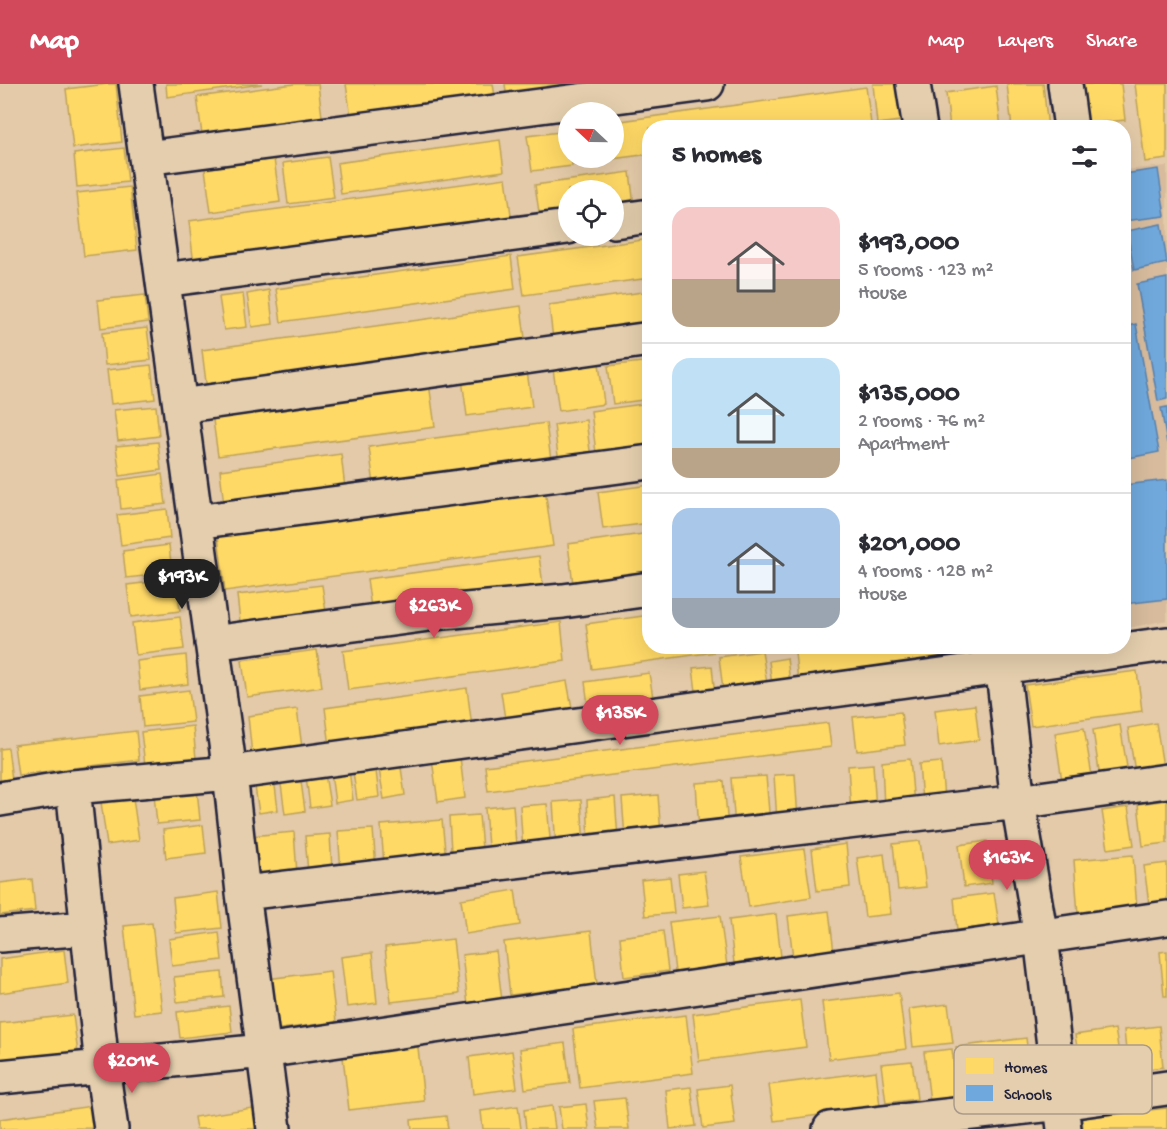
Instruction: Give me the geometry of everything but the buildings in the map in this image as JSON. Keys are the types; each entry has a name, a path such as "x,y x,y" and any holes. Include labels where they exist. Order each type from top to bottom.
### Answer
{"street":[{"path":"136,84 230,773 243,893 274,1129"},
{"path":"146,158 707,84"},
{"path":"913,84 919,120"},
{"path":"1065,84 1070,120"},
{"path":"624,220 642,217"},
{"path":"163,280 558,228"},
{"path":"180,406 642,340"},
{"path":"195,522 642,463"},
{"path":"212,643 444,612 563,601 642,590"},
{"path":"1131,647 1167,644"},
{"path":"0,799 73,787 230,773 1002,657 1040,654"},
{"path":"1002,657 1018,802 1041,937 1054,1045"},
{"path":"243,893 1018,802 1167,781"},
{"path":"73,787 102,1066 111,1129"},
{"path":"0,1077 264,1051 1167,918"},
{"path":"0,935 87,928"},
{"path":"1152,1092 1167,1088"},
{"path":"830,1129 1063,1116"}],"shaded area":[{"path":"1167,166 1167,620 1131,628 1131,169"}]}
